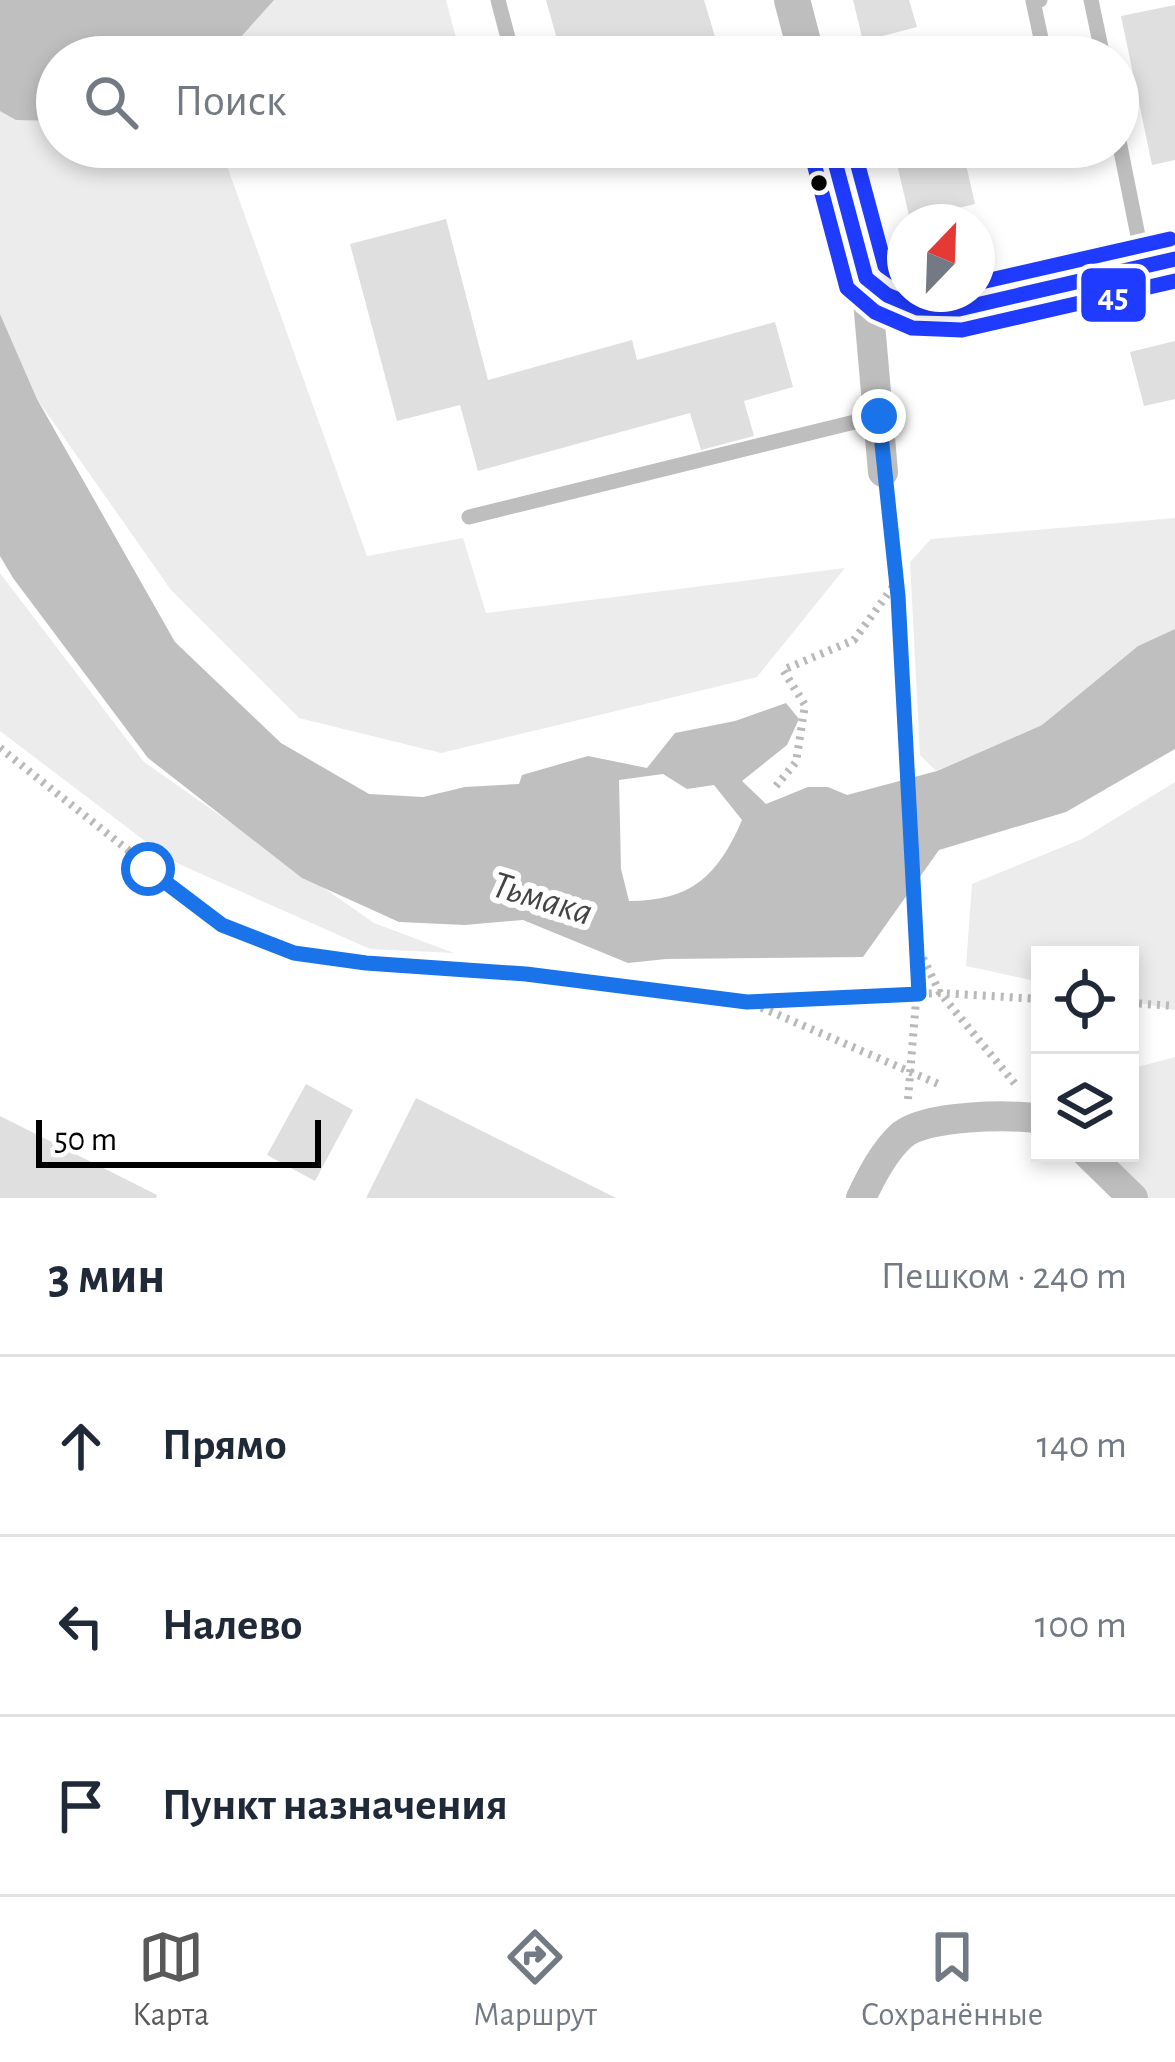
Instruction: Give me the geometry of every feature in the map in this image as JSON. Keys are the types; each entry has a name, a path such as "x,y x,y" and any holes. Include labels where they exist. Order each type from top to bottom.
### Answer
{"street":[{"path":"792,0 801,36"},
{"path":"837,168 873,284 883,472"},
{"path":"873,284 918,308 950,311 1160,263"},
{"path":"861,1198 904,1133 968,1117 1031,1109"},
{"path":"1096,1162 1133,1198"}],"lane":[{"path":"499,0 508,36"},
{"path":"1040,0 1034,1 1041,36"},
{"path":"1091,0 1098,36"},
{"path":"1129,168 1160,263"},
{"path":"469,517 879,416"}],"path":[{"path":"883,472 898,596 920,952 904,1133"},
{"path":"776,786 796,762 805,705 783,670 854,640 896,583"},
{"path":"0,748 222,925 294,953 526,974 747,1002 940,993 1031,998"},
{"path":"920,952 940,993 1031,1106"},
{"path":"747,1002 951,1089"},
{"path":"1139,1004 1175,1006"}],"shaded area":[{"path":"0,0 446,0 455,36 36,36 36,168 228,168 367,556 463,538 486,613 845,568 757,677 441,753 299,718 171,590 37,399 0,314"},
{"path":"1175,518 1175,629 1138,646 1042,725 936,771 920,755 910,562 931,539"},
{"path":"0,573 144,762 374,923 454,953 370,949 170,860 0,731"},
{"path":"1175,782 1175,1010 1139,1003 1139,946 1031,946 1031,980 966,966 972,884 1082,839"},
{"path":"1175,1057 1175,1198 1147,1198 1118,1162 1139,1162 1139,1067"}],"water":[{"path":"0,0 274,0 242,36 36,36 36,120 16,120 0,111"},
{"name":"Тьмака","path":"0,314 37,399 175,642 281,743 369,794 423,797 465,787 519,784 522,775 588,756 647,768 675,733 735,721 786,703 799,719 787,745 742,781 766,804 808,787 828,787 847,795 937,771 1042,725 1138,646 1175,629 1175,749 1066,812 939,850 863,957 628,963 523,920 465,925 399,922 302,878 148,758 0,556","holes":["663,774 687,789 714,785 742,820 733,840 700,882 669,896 629,901 621,869 619,780"]}],"building":[{"path":"546,0 704,0 715,36 556,36"},
{"path":"853,0 909,0 917,27 862,36"},
{"path":"1175,5 1175,160 1152,165 1139,103 1139,36 1125,36 1121,16"},
{"path":"898,168 967,168 975,204 906,204"},
{"path":"446,219 488,380 632,340 637,360 775,322 793,387 744,401 754,436 701,450 690,413 478,471 460,405 397,421 350,244"},
{"path":"1175,341 1175,399 1144,406 1130,352"},
{"path":"306,1084 353,1110 315,1181 267,1155"},
{"path":"416,1098 616,1198 366,1198"},
{"path":"0,1116 157,1195 156,1198 0,1198"}],"transit line":[{"name":"45","path":"815,168 847,288 875,312 912,328 962,330 1175,281"},
{"path":"837,168 866,278 887,295 918,308 959,309 1175,259"},
{"path":"859,168 887,267"},
{"path":"995,279 1170,239"}],"route":[{"path":"148,869 222,925 294,953 526,974 747,1002 919,994 898,596 879,416"}]}
